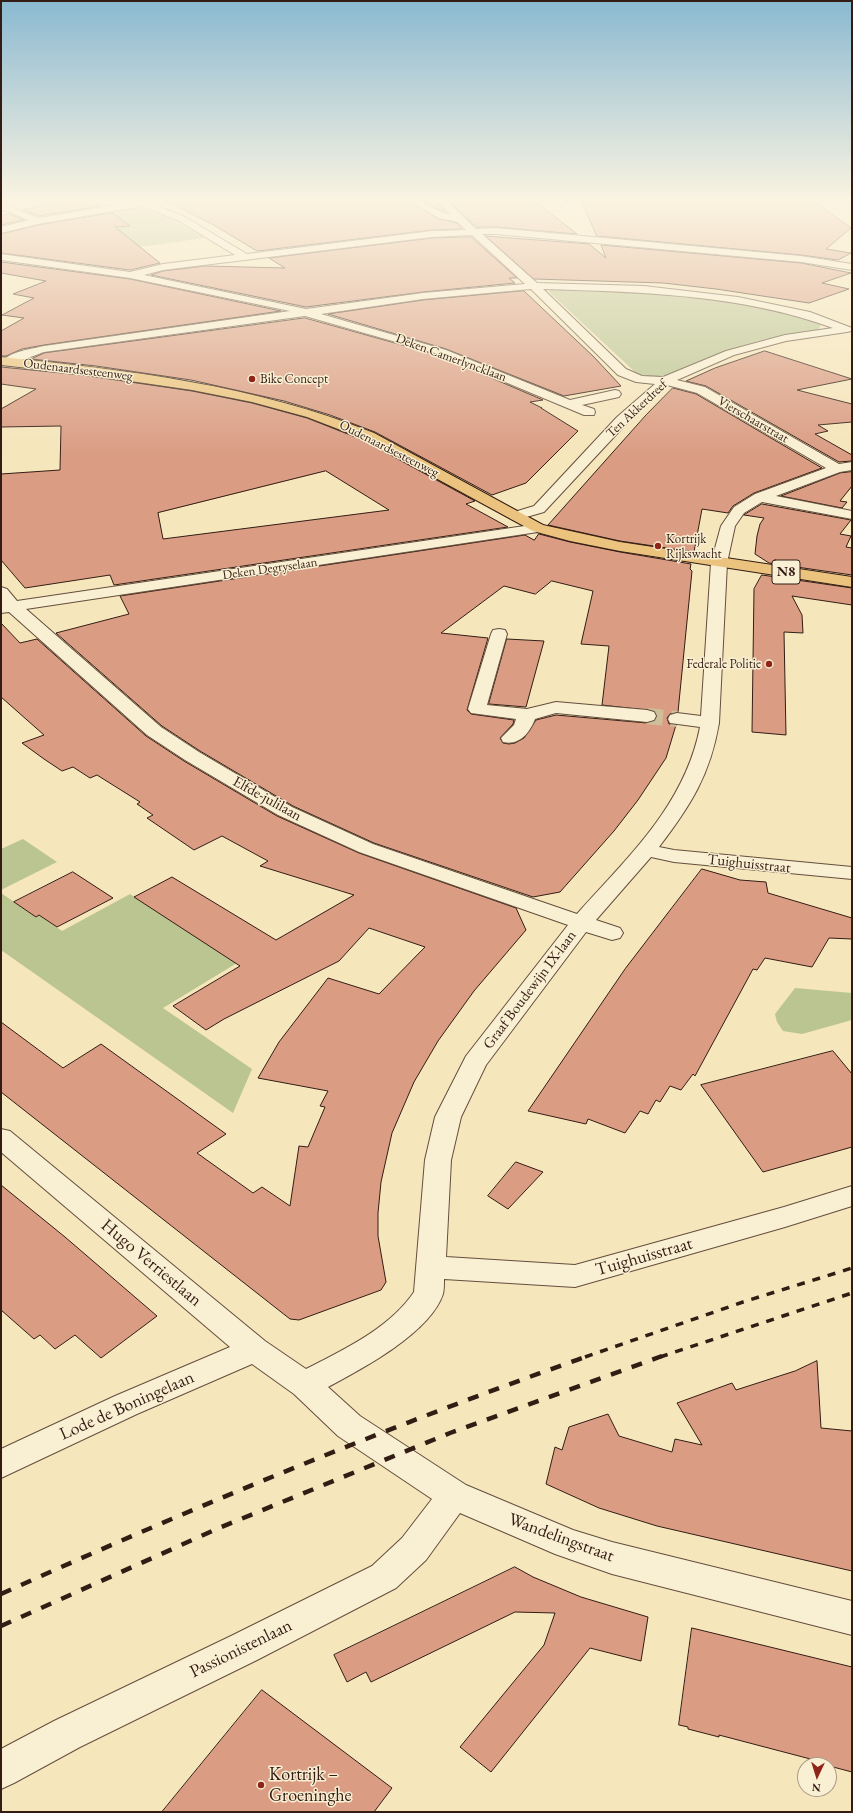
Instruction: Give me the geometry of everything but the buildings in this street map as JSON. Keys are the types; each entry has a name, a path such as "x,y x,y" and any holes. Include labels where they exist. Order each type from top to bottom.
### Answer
{"main road":[{"name":"Oudenaardsesteenweg","path":"5,361 200,387 282,404 344,425 369,436 538,528 600,543 719,563"},
{"name":"N8","path":"719,563 852,582"}],"street":[{"name":"Deken Camerlyncklaan","path":"185,286 307,312 442,352 589,412"},
{"path":"5,361 44,349 423,296 534,286 644,288 704,295 782,308 824,319 849,329"},
{"name":"Vierschaarstraat","path":"534,286 622,372 640,378 665,381 701,390 837,469"},
{"name":"Ten Akkerdreef","path":"516,516 539,508 622,420 665,381 730,353 785,338 849,329"},
{"path":"569,404 615,394"},
{"name":"Graaf Boudewijn IX-laan","path":"305,1385 366,1352 402,1325 417,1310 428,1294 438,1160 448,1118 475,1062 581,923 646,850 677,810 699,768 706,745 710,723 719,563 728,526 739,510 760,497 837,469 852,466"},
{"path":"760,497 852,515"},
{"name":"Deken Degryselaan","path":"5,602 538,528"},
{"name":"Elfde-julilaan","path":"5,602 154,731 192,756 285,811 366,848 612,933"},
{"path":"499,634 476,708 527,715 556,707 647,716"},
{"path":"510,738 522,728 527,715"},
{"path":"677,718 710,723"},
{"name":"Tuighuisstraat","path":"646,850 674,856 852,873"},
{"name":"Hugo Verriestlaan","path":"1,1138 254,1350 305,1385"},
{"name":"Tuighuisstraat","path":"431,1267 575,1276 785,1217 852,1196"},
{"name":"Lode de Boningelaan","path":"1,1464 126,1405 254,1350"},
{"name":"Wandelingstraat","path":"305,1385 349,1426 454,1495 568,1543 612,1558 852,1618"},
{"name":"Passionistenlaan","path":"1,1770 67,1734 244,1648 384,1577 403,1562 418,1547 454,1495"}],"green space":[{"path":"555,288 656,292 723,299 789,313 821,324 817,330 757,342 733,349 672,373 650,377 635,372 549,292"},
{"path":"23,839 57,862 1,890 1,849"},
{"path":"1,893 36,917 39,915 62,931 130,894 237,963 163,1008 252,1069 233,1113 1,950"},
{"path":"795,988 852,993 852,1020 802,1034 783,1031 777,1022 775,1014"}],"tunnel":[{"path":"647,716 677,719"}],"railway":[{"path":"585,1357 743,1302 852,1268"},
{"path":"660,1357 852,1293"},
{"path":"1,1594 146,1530 292,1469 439,1410 588,1356"},
{"path":"1,1626 219,1528 450,1433 662,1356"}],"place":[{"name":"Bike Concept","path":"252,379"},
{"name":"Kortrijk Rijkswacht","path":"658,546"},
{"name":"Federale Politie","path":"769,664"},
{"name":"Kortrijk – Groeninghe","path":"261,1785"}]}
